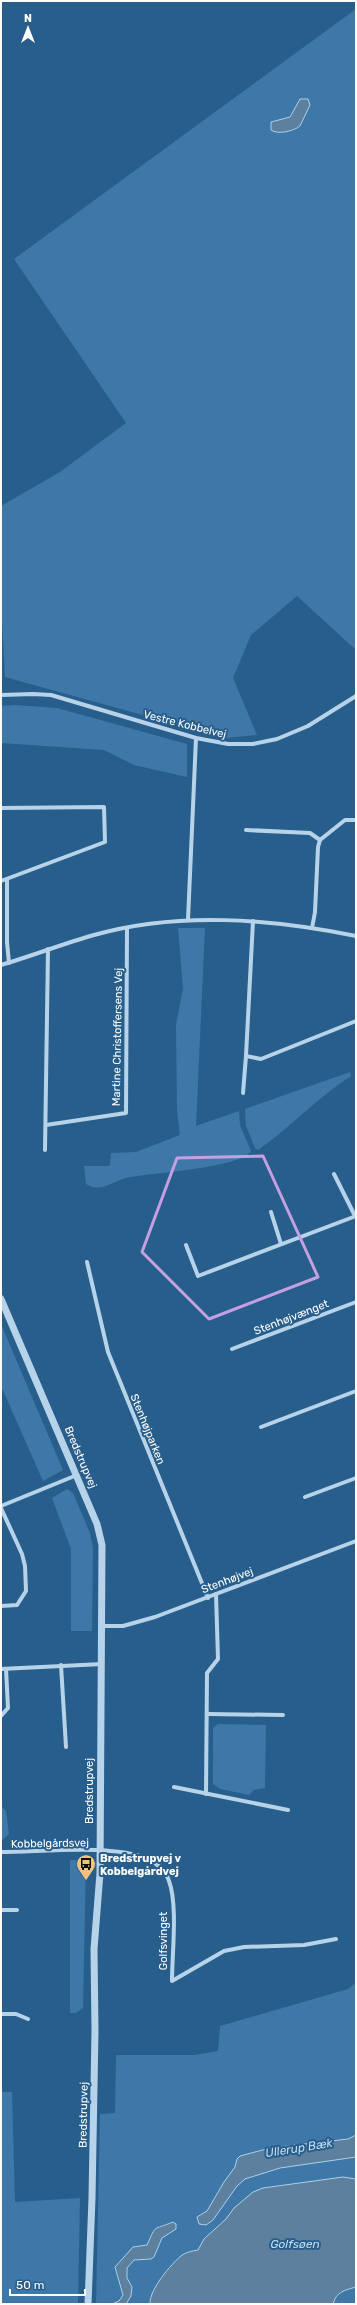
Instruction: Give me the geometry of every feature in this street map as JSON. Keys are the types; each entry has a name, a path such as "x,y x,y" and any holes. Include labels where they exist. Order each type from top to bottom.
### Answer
{"street":[{"name":"Vestre Kobbelvej","path":"1,695 33,694 51,696 196,738 228,744 253,744 278,739 308,726 356,696"},
{"path":"188,920 196,738"},
{"path":"1,808 104,807 105,842 1,881"},
{"path":"312,928 316,912 318,847 320,840 345,820 356,820"},
{"path":"246,830 310,832 320,840"},
{"path":"7,879 7,942 9,963"},
{"path":"1,965 95,935 127,928 188,920 253,921 312,928 356,936"},
{"path":"243,1093 253,921"},
{"name":"Martine Christoffersens Vej","path":"46,1125 126,1113 127,928"},
{"path":"45,1150 48,949"},
{"path":"246,1056 261,1059 356,1021"},
{"path":"186,1245 198,1276 356,1216 334,1174"},
{"path":"272,1212 280,1244"},
{"name":"Stenhøjparken","path":"87,1262 108,1352 208,1598"},
{"name":"Bredstrupvej","path":"1,1299 97,1524 102,1545 100,1851 94,1949 95,2031 93,2183 88,2304"},
{"name":"Stenhøjvænget","path":"232,1349 356,1302"},
{"path":"261,1427 356,1391"},
{"path":"1,1606 17,1605 26,1591 22,1554 1,1507 76,1475"},
{"path":"305,1497 356,1478"},
{"name":"Stenhøjvej","path":"102,1626 134,1623 208,1598 356,1541"},
{"path":"206,1794 208,1714 207,1673 218,1659 216,1594"},
{"path":"1,1716 8,1708 3,1669 102,1664"},
{"path":"61,1666 66,1747"},
{"path":"208,1714 283,1715"},
{"path":"174,1787 288,1810"},
{"name":"Kobbelgårdsvej","path":"1,1852 100,1851"},
{"name":"Golfsvinget","path":"100,1851 116,1851 148,1858 162,1868 169,1880 173,1894 172,1981 224,1952 244,1947 304,1945 336,1939"},
{"path":"1,1910 17,1910"},
{"path":"1,2014 16,2014 28,2019"}],"highlighted area":[{"path":"263,1156 318,1277 209,1319 142,1252 177,1158"}],"shaded area":[{"path":"356,9 356,650 297,596 251,635 233,678 257,735 226,738 5,677 1,602 1,506 60,472 126,423 14,259"},
{"path":"15,705 57,708 187,744 187,777 134,765 104,750 1,743 1,706"},
{"path":"178,928 205,928 196,1126 239,1111 240,1125 251,1151 244,1157 213,1166 126,1178 101,1187 91,1186 86,1184 84,1166 108,1166 110,1165 111,1153 136,1152 180,1135 177,1111 176,1025 183,988"},
{"path":"350,1072 351,1076 327,1093 282,1132 258,1150 255,1148 246,1126 245,1109"},
{"path":"1,1324 63,1470 43,1481 1,1386"},
{"path":"67,1489 73,1493 90,1533 93,1548 92,1631 71,1631 71,1549 52,1498"},
{"path":"218,1724 266,1725 265,1788 254,1790 249,1795 220,1789 213,1784 213,1728"},
{"path":"1,1806 6,1811 9,1834 1,1841"},
{"path":"70,1860 86,1860 83,2008 76,2013 70,2013"},
{"path":"356,1982 356,2304 96,2304 100,2114 115,2113 116,2055 194,2055 218,2051 220,2026 348,1989"},
{"path":"1,2092 12,2092 15,2202 80,2198 78,2304 1,2304"}],"water":[{"path":"300,99 308,99 310,105 300,126 286,132 271,130 271,122 290,117"},
{"name":"Ullerup Bæk","path":"356,2135 356,2157 280,2168 245,2179 237,2186 213,2220 206,2225 199,2224 197,2217 207,2211 224,2182 235,2167 237,2159 240,2156 270,2148 348,2139"},
{"name":"Golfsøen","path":"343,2177 356,2179 356,2287 339,2294 334,2300 333,2304 150,2304 153,2292 172,2264 182,2255 198,2250 204,2239 226,2219 234,2208 253,2192 263,2188"},
{"path":"173,2222 176,2224 176,2229 162,2238 154,2257 151,2259 134,2260 127,2268 127,2278 132,2287 131,2296 126,2304 112,2304 119,2301 123,2295 115,2267 133,2247 147,2245 154,2230"}],"place":[{"name":"Bredstrupvej v Kobbelgårdvej","path":"86,1881"}]}
